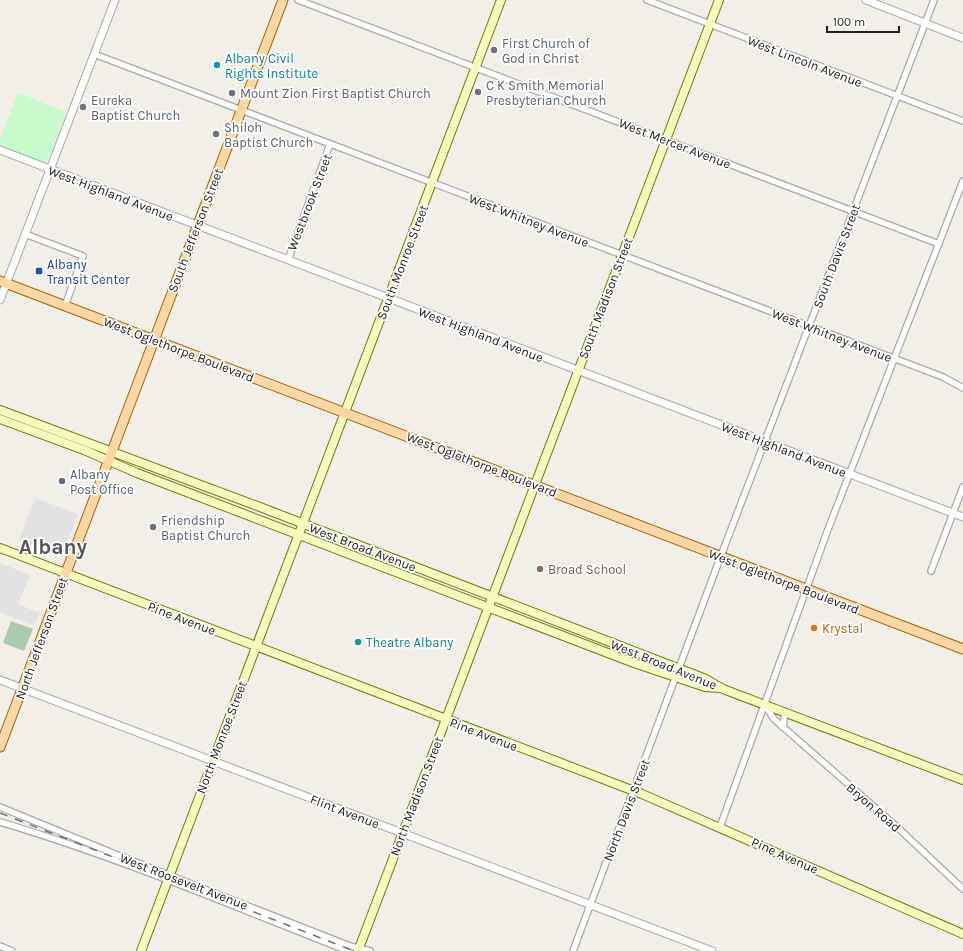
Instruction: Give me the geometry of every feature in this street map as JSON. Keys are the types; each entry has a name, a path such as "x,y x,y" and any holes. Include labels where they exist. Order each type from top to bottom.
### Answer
{"main road":[{"name":"South Jefferson Street","path":"108,461 283,0"},
{"name":"South Monroe Street","path":"302,523 501,0"},
{"name":"South Madison Street","path":"492,596 533,484 719,0"},
{"name":"West Oglethorpe Boulevard","path":"3,282 963,649"},
{"name":"West Broad Avenue","path":"0,410 492,596 706,679 723,689 963,780"},
{"name":"West Broad Avenue","path":"0,419 84,450 108,461 487,607 675,677 706,687 723,689"},
{"name":"North Jefferson Street","path":"0,747 108,461"},
{"name":"North Monroe Street","path":"141,951 302,523"},
{"name":"Pine Avenue","path":"0,548 633,790 963,934"},
{"name":"North Madison Street","path":"358,950 492,596"}],"street":[{"path":"0,300 3,282 25,234 115,0"},
{"name":"West Mercer Avenue","path":"298,0 939,244"},
{"name":"West Lincoln Avenue","path":"647,0 963,121"},
{"path":"866,0 963,38"},
{"name":"South Davis Street","path":"679,669 934,0"},
{"name":"West Whitney Avenue","path":"94,54 943,377 963,388"},
{"name":"Westbrook Street","path":"288,260 330,144"},
{"name":"West Highland Avenue","path":"0,150 963,517"},
{"path":"720,827 806,589 963,181"},
{"path":"25,234 83,256 64,306"},
{"path":"931,571 963,487"},
{"name":"North Davis Street","path":"573,951 679,669"},
{"name":"Flint Avenue","path":"0,680 712,951"},
{"name":"Bryon Road","path":"765,704 774,719 897,827 963,889"},
{"path":"783,727 782,722 785,712"},
{"name":"West Roosevelt Avenue","path":"0,807 348,951"},
{"name":"West Roosevelt Avenue","path":"0,822 46,835 169,878 358,950 370,951"},
{"path":"0,946 12,951"}],"green space":[{"path":"18,93 66,112 48,160 45,163 0,145 0,140"},
{"path":"11,621 33,629 24,651 3,643"}],"shaded area":[{"path":"35,498 78,514 62,556 19,540"},
{"path":"0,563 30,575 18,604 40,613 34,625 0,612"}],"railway":[{"path":"0,813 354,951"}],"place":[{"name":"First Church of God in Christ","path":"494,50"},
{"name":"Albany Civil Rights Institute","path":"217,65"},
{"name":"C K Smith Memorial Presbyterian Church","path":"478,92"},
{"name":"Mount Zion First Baptist Church","path":"232,93"},
{"name":"Eureka Baptist Church","path":"83,107"},
{"name":"Shiloh Baptist Church","path":"216,134"},
{"name":"Albany Transit Center","path":"39,271"},
{"name":"Albany Post Office","path":"62,481"},
{"name":"Friendship Baptist Church","path":"153,527"},
{"name":"Broad School","path":"540,569"},
{"name":"Krystal","path":"814,628"},
{"name":"Theatre Albany","path":"358,642"}],"district":[{"name":"Albany","path":"53,547"}]}
